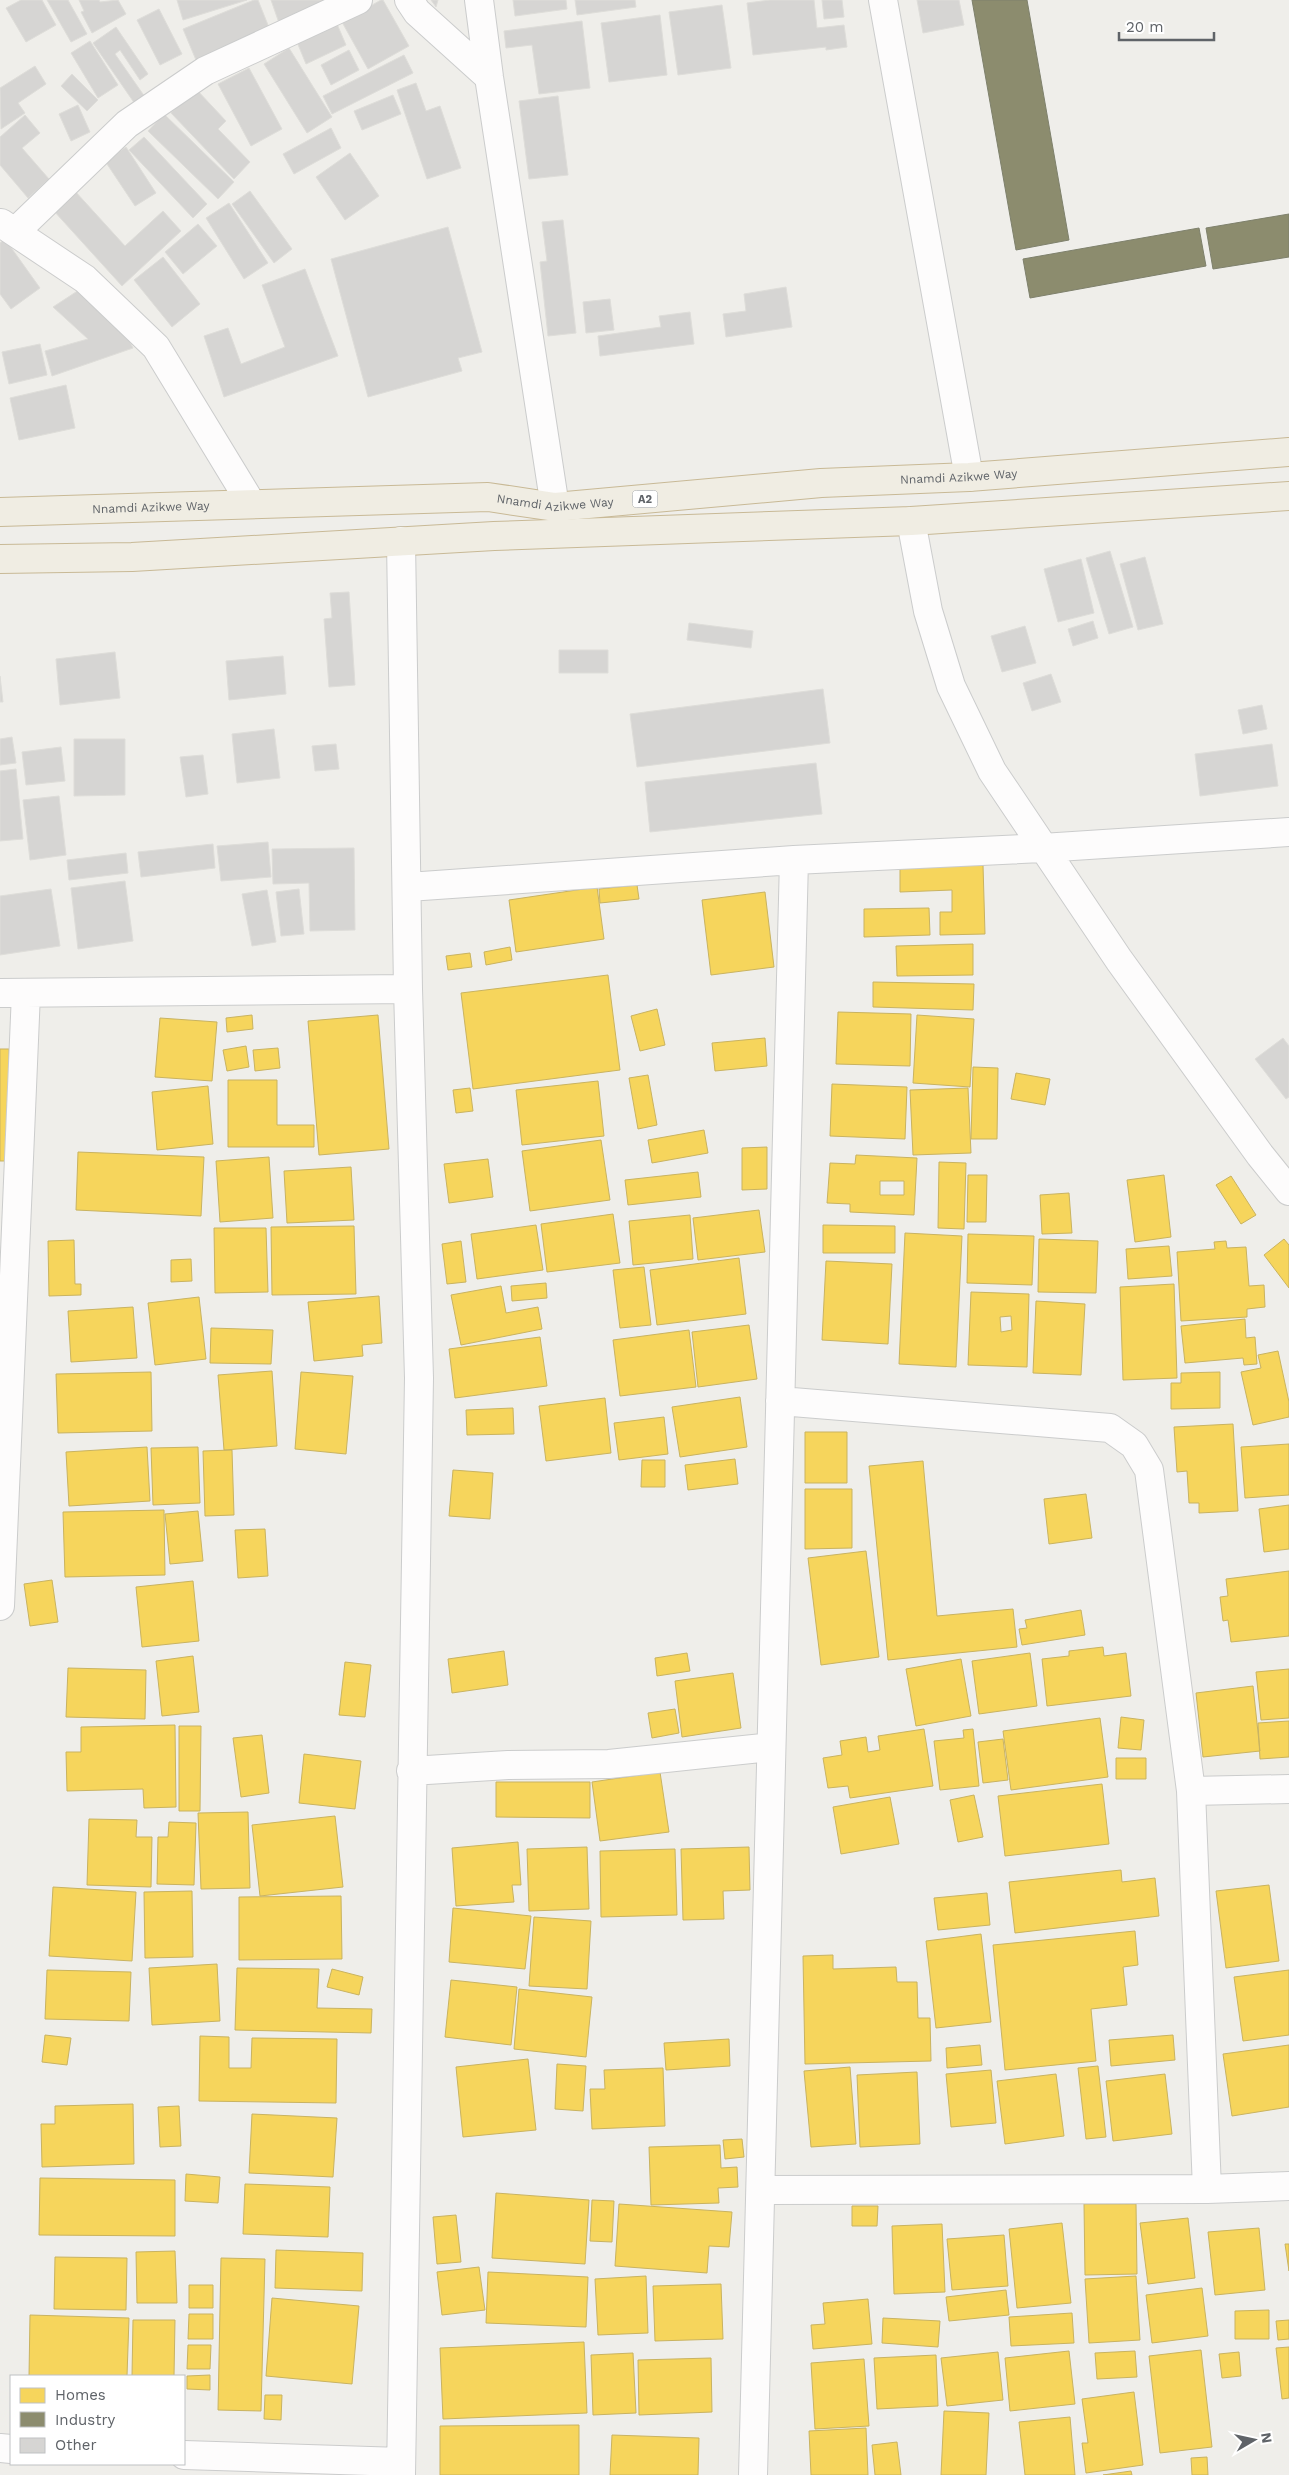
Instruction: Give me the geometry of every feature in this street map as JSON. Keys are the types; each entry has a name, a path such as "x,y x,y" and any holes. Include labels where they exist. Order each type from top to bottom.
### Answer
{"highway":[{"name":"Nnamdi Azikwe Way","path":"0,512 488,497 555,507 821,483 969,477 1289,452"},
{"path":"0,559 132,557 401,542 911,520 1289,496"}],"street":[{"path":"251,503 156,347 85,278 8,227 127,124 205,71 358,0"},
{"path":"409,0 417,12 489,77"},
{"path":"479,0 489,77 555,507"},
{"path":"883,0 969,477"},
{"path":"911,520 928,612 951,686 992,771 1119,960 1260,1155 1289,1191"},
{"path":"185,2455 401,2469 411,1771 419,1378 408,989 408,887 401,542"},
{"path":"408,887 794,860 1042,848 1289,832"},
{"path":"753,2475 794,860"},
{"path":"0,1606 13,993 408,989"},
{"path":"780,1401 1110,1428 1134,1445 1149,1470 1191,1791 1207,2189"},
{"path":"411,1771 508,1765 609,1764 771,1747"},
{"path":"1191,1791 1289,1788"},
{"path":"760,2190 1207,2189 1289,2186"}],"building: Homes":[{"path":"983,865 985,934 940,935 940,912 952,912 952,890 900,892 900,867"},
{"path":"637,885 639,899 600,903 599,889"},
{"path":"597,887 604,939 516,952 509,900"},
{"path":"765,892 774,967 711,975 702,900"},
{"path":"929,908 930,935 864,937 864,909"},
{"path":"973,944 973,975 897,976 896,946"},
{"path":"510,947 512,960 486,965 484,952"},
{"path":"470,953 472,967 448,970 446,956"},
{"path":"608,975 620,1070 473,1089 461,993"},
{"path":"873,982 974,984 973,1010 873,1007"},
{"path":"657,1009 665,1045 640,1051 631,1016"},
{"path":"838,1012 911,1014 910,1066 836,1064"},
{"path":"252,1015 253,1029 227,1032 226,1018"},
{"path":"378,1015 389,1149 319,1155 308,1021"},
{"path":"917,1015 974,1019 970,1087 913,1083"},
{"path":"160,1018 217,1022 212,1081 155,1077"},
{"path":"765,1038 767,1066 715,1071 712,1043"},
{"path":"246,1046 249,1067 227,1071 223,1050"},
{"path":"278,1048 280,1068 255,1071 253,1050"},
{"path":"0,1049 9,1049 11,1161 0,1161"},
{"path":"973,1067 998,1068 997,1139 971,1139"},
{"path":"1016,1073 1050,1079 1045,1105 1011,1099"},
{"path":"648,1075 657,1125 638,1129 629,1078"},
{"path":"228,1080 277,1080 277,1125 314,1125 314,1147 228,1147"},
{"path":"598,1081 604,1136 522,1145 516,1090"},
{"path":"832,1084 907,1087 905,1139 830,1136"},
{"path":"208,1086 213,1144 157,1150 152,1092"},
{"path":"470,1088 473,1111 456,1113 453,1090"},
{"path":"968,1088 971,1153 913,1155 910,1090"},
{"path":"704,1130 708,1153 652,1163 648,1140"},
{"path":"601,1140 610,1200 530,1211 522,1151"},
{"path":"767,1147 767,1189 742,1190 742,1148"},
{"path":"78,1152 204,1157 201,1216 76,1210"},
{"path":"856,1155 917,1158 914,1215 850,1212 850,1204 827,1203 830,1163 855,1164","holes":["880,1181 904,1181 904,1195 880,1195"]},
{"path":"269,1157 273,1218 220,1222 216,1161"},
{"path":"488,1159 493,1197 449,1203 444,1164"},
{"path":"939,1162 966,1163 964,1229 938,1228"},
{"path":"351,1167 354,1220 287,1223 284,1171"},
{"path":"698,1172 701,1197 628,1205 625,1180"},
{"path":"968,1175 987,1175 986,1222 967,1222"},
{"path":"1164,1175 1171,1237 1135,1242 1127,1180"},
{"path":"1231,1176 1256,1215 1241,1224 1216,1185"},
{"path":"1069,1193 1072,1233 1042,1234 1040,1195"},
{"path":"759,1210 765,1252 698,1260 693,1218"},
{"path":"613,1214 620,1263 547,1272 541,1224"},
{"path":"690,1215 693,1259 633,1265 629,1221"},
{"path":"536,1225 543,1270 477,1279 471,1234"},
{"path":"823,1225 895,1226 895,1253 823,1253"},
{"path":"354,1226 356,1294 272,1295 271,1227"},
{"path":"214,1228 266,1228 268,1292 215,1293"},
{"path":"905,1233 962,1236 956,1367 899,1364"},
{"path":"968,1234 1034,1236 1032,1285 967,1283"},
{"path":"1039,1239 1098,1241 1096,1293 1038,1292"},
{"path":"1284,1239 1289,1245 1289,1288 1264,1255"},
{"path":"74,1240 75,1284 81,1284 81,1295 49,1296 48,1241"},
{"path":"461,1241 466,1282 447,1284 442,1244"},
{"path":"1226,1241 1227,1248 1246,1247 1249,1286 1264,1285 1265,1307 1247,1309 1247,1317 1181,1321 1177,1252 1215,1249 1214,1242"},
{"path":"1169,1246 1172,1276 1128,1279 1126,1249"},
{"path":"739,1258 746,1314 657,1325 650,1270"},
{"path":"191,1259 192,1281 171,1282 171,1260"},
{"path":"826,1261 892,1264 888,1344 822,1340"},
{"path":"644,1267 651,1325 620,1328 613,1270"},
{"path":"546,1283 547,1298 512,1301 511,1286"},
{"path":"1174,1284 1177,1378 1123,1380 1120,1287"},
{"path":"501,1286 506,1313 538,1307 542,1329 461,1345 451,1295"},
{"path":"971,1292 1029,1294 1027,1367 968,1365","holes":["1011,1316 1012,1330 1001,1332 1000,1317"]},
{"path":"379,1296 382,1343 362,1345 363,1356 314,1361 308,1302"},
{"path":"199,1297 206,1359 155,1365 148,1303"},
{"path":"1036,1301 1085,1304 1081,1375 1033,1373"},
{"path":"133,1307 137,1358 71,1362 68,1311"},
{"path":"1245,1319 1246,1338 1255,1337 1257,1364 1244,1365 1243,1358 1185,1363 1181,1326"},
{"path":"749,1325 757,1379 698,1387 692,1332"},
{"path":"211,1328 273,1330 271,1364 210,1363"},
{"path":"689,1330 696,1387 620,1396 613,1340"},
{"path":"540,1337 547,1386 455,1398 449,1349"},
{"path":"1278,1351 1289,1402 1289,1417 1253,1425 1241,1372 1261,1368 1258,1355"},
{"path":"272,1371 277,1446 224,1450 218,1375"},
{"path":"151,1372 152,1431 58,1433 56,1374"},
{"path":"301,1372 353,1376 346,1454 295,1449"},
{"path":"1220,1372 1220,1408 1171,1409 1171,1383 1181,1383 1181,1373"},
{"path":"740,1397 747,1447 680,1457 672,1407"},
{"path":"605,1398 611,1453 546,1461 539,1406"},
{"path":"513,1408 514,1434 467,1435 466,1410"},
{"path":"664,1417 668,1454 619,1460 614,1423"},
{"path":"1233,1424 1238,1511 1199,1513 1199,1503 1189,1503 1187,1471 1177,1472 1174,1427"},
{"path":"805,1432 847,1432 847,1483 805,1483"},
{"path":"1289,1444 1289,1495 1245,1498 1241,1447"},
{"path":"147,1447 150,1501 69,1506 66,1452"},
{"path":"198,1447 200,1503 153,1505 151,1448"},
{"path":"232,1450 234,1515 205,1516 203,1451"},
{"path":"735,1459 738,1484 688,1490 685,1465"},
{"path":"642,1460 665,1460 665,1487 641,1487"},
{"path":"923,1461 937,1616 1013,1609 1017,1647 888,1660 869,1466"},
{"path":"453,1470 493,1473 490,1519 449,1516"},
{"path":"805,1489 852,1489 852,1548 805,1549"},
{"path":"1086,1494 1092,1538 1049,1544 1044,1499"},
{"path":"1289,1505 1289,1549 1264,1552 1259,1509"},
{"path":"164,1510 165,1575 65,1577 63,1512"},
{"path":"198,1511 203,1561 170,1564 165,1514"},
{"path":"265,1529 268,1576 238,1578 235,1530"},
{"path":"866,1551 879,1657 821,1665 808,1558"},
{"path":"1289,1571 1289,1636 1231,1642 1228,1620 1223,1621 1220,1597 1228,1596 1226,1579"},
{"path":"52,1580 58,1622 30,1626 24,1584"},
{"path":"193,1581 199,1641 142,1647 136,1587"},
{"path":"1081,1610 1085,1635 1022,1645 1019,1629 1027,1628 1025,1620"},
{"path":"1103,1647 1104,1656 1126,1653 1131,1696 1047,1706 1042,1659 1069,1656 1069,1651"},
{"path":"504,1651 508,1685 452,1693 448,1659"},
{"path":"687,1653 690,1671 657,1676 655,1658"},
{"path":"1030,1653 1037,1706 979,1714 972,1661"},
{"path":"193,1656 199,1712 162,1716 156,1661"},
{"path":"961,1659 971,1716 916,1726 906,1669"},
{"path":"345,1662 371,1665 365,1717 339,1715"},
{"path":"68,1668 146,1670 145,1719 66,1717"},
{"path":"1289,1669 1289,1718 1261,1720 1256,1672"},
{"path":"733,1673 741,1728 682,1737 675,1681"},
{"path":"1253,1686 1260,1751 1203,1757 1196,1693"},
{"path":"675,1709 679,1733 652,1738 648,1713"},
{"path":"1121,1717 1144,1720 1141,1750 1118,1748"},
{"path":"1100,1718 1108,1777 1011,1790 1003,1731"},
{"path":"1289,1721 1289,1757 1260,1759 1258,1723"},
{"path":"175,1725 176,1807 144,1808 143,1789 67,1791 66,1752 81,1752 81,1727"},
{"path":"179,1726 201,1726 200,1811 179,1811"},
{"path":"924,1729 933,1786 850,1798 848,1786 828,1788 823,1758 842,1755 840,1741 866,1737 868,1752 880,1750 878,1736"},
{"path":"973,1729 979,1786 940,1790 934,1741 964,1738 963,1730"},
{"path":"262,1735 269,1793 241,1797 233,1738"},
{"path":"1003,1739 1008,1780 983,1783 978,1742"},
{"path":"304,1754 361,1761 355,1809 299,1803"},
{"path":"1116,1758 1146,1758 1146,1779 1116,1779"},
{"path":"660,1772 669,1832 600,1841 592,1782"},
{"path":"496,1782 590,1782 590,1818 496,1817"},
{"path":"1102,1784 1109,1844 1005,1856 998,1796"},
{"path":"974,1795 983,1837 958,1842 950,1800"},
{"path":"890,1797 899,1844 841,1854 833,1807"},
{"path":"248,1812 250,1888 201,1889 198,1813"},
{"path":"335,1816 343,1887 260,1896 252,1825"},
{"path":"89,1819 137,1820 136,1837 152,1837 151,1887 87,1885"},
{"path":"169,1822 196,1823 194,1885 157,1884 158,1837 168,1837"},
{"path":"518,1842 521,1885 512,1885 514,1902 456,1906 452,1848"},
{"path":"587,1847 589,1909 529,1911 527,1849"},
{"path":"749,1847 750,1890 723,1891 724,1919 683,1920 681,1849"},
{"path":"675,1849 677,1915 601,1917 600,1851"},
{"path":"1121,1870 1122,1882 1155,1878 1159,1916 1015,1933 1009,1882"},
{"path":"1269,1885 1279,1961 1226,1968 1216,1891"},
{"path":"53,1887 136,1892 132,1961 49,1956"},
{"path":"192,1891 193,1957 145,1958 144,1892"},
{"path":"987,1893 990,1925 938,1930 934,1898"},
{"path":"341,1896 342,1959 239,1960 239,1897"},
{"path":"453,1908 531,1916 525,1969 449,1962"},
{"path":"534,1917 591,1921 587,1989 529,1986"},
{"path":"1135,1931 1138,1965 1123,1967 1127,2005 1091,2009 1096,2061 1005,2070 993,1945"},
{"path":"981,1934 991,2022 936,2028 926,1941"},
{"path":"833,1955 833,1969 896,1967 897,1982 917,1982 918,2018 930,2018 931,2061 805,2064 803,1956"},
{"path":"217,1964 220,2021 152,2025 149,1968"},
{"path":"237,1968 319,1969 317,2008 372,2009 371,2033 235,2030"},
{"path":"332,1969 363,1977 359,1995 327,1987"},
{"path":"47,1970 131,1972 129,2021 45,2019"},
{"path":"1289,1970 1289,2035 1243,2041 1234,1977"},
{"path":"451,1980 517,1987 511,2045 445,2037"},
{"path":"519,1989 592,1997 586,2057 514,2049"},
{"path":"45,2035 71,2038 67,2065 42,2062"},
{"path":"1173,2035 1175,2060 1111,2066 1109,2040"},
{"path":"200,2036 229,2037 229,2068 251,2068 252,2038 337,2039 336,2103 199,2101"},
{"path":"729,2039 730,2066 666,2070 664,2043"},
{"path":"980,2045 982,2065 947,2068 946,2048"},
{"path":"1289,2045 1289,2107 1232,2116 1223,2054"},
{"path":"528,2059 536,2130 463,2137 456,2067"},
{"path":"557,2064 586,2066 583,2111 555,2109"},
{"path":"1098,2066 1106,2137 1086,2139 1078,2068"},
{"path":"850,2067 856,2144 811,2147 804,2071"},
{"path":"663,2068 665,2126 592,2129 590,2089 605,2089 604,2070"},
{"path":"991,2070 996,2123 951,2127 946,2074"},
{"path":"917,2072 920,2144 860,2147 857,2075"},
{"path":"1056,2074 1064,2136 1005,2144 997,2081"},
{"path":"1165,2074 1172,2134 1113,2141 1106,2081"},
{"path":"133,2104 134,2164 42,2167 41,2124 55,2124 55,2106"},
{"path":"179,2106 181,2146 160,2147 158,2107"},
{"path":"252,2114 337,2118 333,2177 249,2173"},
{"path":"742,2139 744,2157 725,2159 723,2140"},
{"path":"720,2145 721,2168 737,2167 738,2187 718,2188 719,2203 651,2205 649,2147"},
{"path":"186,2174 220,2177 218,2203 185,2201"},
{"path":"40,2178 175,2180 175,2236 39,2235"},
{"path":"245,2184 330,2187 328,2237 243,2234"},
{"path":"496,2193 589,2200 585,2264 492,2258"},
{"path":"592,2200 614,2201 612,2242 590,2241"},
{"path":"619,2204 732,2212 729,2247 709,2246 707,2273 615,2266"},
{"path":"1084,2204 1136,2204 1137,2274 1085,2275"},
{"path":"852,2206 878,2206 877,2226 852,2226"},
{"path":"456,2215 461,2262 437,2264 433,2217"},
{"path":"1188,2218 1195,2278 1148,2284 1140,2223"},
{"path":"1062,2223 1071,2303 1017,2308 1009,2229"},
{"path":"942,2224 945,2292 894,2294 892,2226"},
{"path":"1259,2228 1265,2290 1215,2295 1208,2232"},
{"path":"1004,2235 1008,2286 952,2290 947,2239"},
{"path":"1285,2244 1289,2244 1289,2271"},
{"path":"276,2250 363,2253 362,2291 275,2288"},
{"path":"175,2251 177,2303 137,2303 136,2252"},
{"path":"55,2257 127,2258 126,2310 54,2309"},
{"path":"221,2258 265,2259 261,2411 218,2410"},
{"path":"479,2267 485,2310 442,2315 437,2272"},
{"path":"488,2272 588,2277 586,2327 486,2323"},
{"path":"646,2276 648,2333 598,2335 595,2279"},
{"path":"1136,2276 1140,2340 1089,2343 1085,2279"},
{"path":"721,2284 723,2339 655,2341 653,2286"},
{"path":"189,2285 213,2285 213,2308 189,2308"},
{"path":"1202,2288 1208,2336 1152,2343 1146,2295"},
{"path":"1006,2290 1009,2315 949,2321 946,2297"},
{"path":"272,2298 359,2306 352,2384 266,2376"},
{"path":"868,2299 872,2344 813,2349 811,2325 825,2324 823,2303"},
{"path":"1269,2310 1269,2339 1235,2339 1235,2311"},
{"path":"1072,2313 1074,2343 1011,2346 1009,2317"},
{"path":"189,2314 213,2314 213,2339 188,2339"},
{"path":"30,2315 129,2318 127,2375 29,2375"},
{"path":"883,2318 940,2321 938,2347 882,2343"},
{"path":"133,2320 175,2320 174,2375 132,2375"},
{"path":"1289,2320 1289,2339 1278,2340 1276,2321"},
{"path":"584,2342 587,2413 443,2419 440,2348"},
{"path":"188,2345 211,2345 210,2369 187,2369"},
{"path":"1289,2347 1289,2398 1282,2399 1276,2348"},
{"path":"1201,2350 1212,2447 1160,2453 1149,2356"},
{"path":"1069,2351 1075,2404 1010,2411 1005,2358"},
{"path":"1135,2351 1137,2377 1097,2379 1095,2353"},
{"path":"998,2352 1003,2400 947,2406 941,2358"},
{"path":"1239,2352 1241,2376 1222,2378 1219,2354"},
{"path":"633,2353 636,2413 593,2415 591,2355"},
{"path":"936,2355 938,2406 877,2409 874,2358"},
{"path":"711,2358 712,2412 639,2415 638,2360"},
{"path":"864,2359 869,2426 815,2429 811,2363"},
{"path":"210,2375 210,2390 187,2389 187,2376"},
{"path":"1134,2392 1143,2465 1086,2473 1082,2443 1088,2443 1082,2399"},
{"path":"265,2395 282,2395 281,2420 264,2419"},
{"path":"944,2411 989,2413 986,2475 941,2475"},
{"path":"1070,2417 1075,2475 1025,2475 1019,2422"},
{"path":"579,2425 579,2475 440,2475 440,2426"},
{"path":"866,2428 868,2475 811,2475 809,2431"},
{"path":"612,2435 699,2438 698,2475 610,2475"},
{"path":"897,2442 901,2475 875,2475 872,2445"},
{"path":"1207,2457 1208,2475 1192,2475 1191,2458"},
{"path":"1131,2471 1132,2475 1103,2475"}],"building: Industry":[{"path":"972,0 1027,0 1069,240 1016,250"},
{"path":"1289,214 1289,257 1213,269 1206,228"},
{"path":"1199,228 1206,266 1030,298 1023,259"}],"building: Other":[{"path":"21,0 42,0 56,25 26,42 6,8"},
{"path":"47,0 68,0 87,34 71,42"},
{"path":"79,0 99,0 100,2 118,0 126,14 92,33 81,12 84,11"},
{"path":"177,0 247,0 183,20"},
{"path":"258,0 270,30 196,60 183,29"},
{"path":"271,0 324,0 326,6 279,23"},
{"path":"383,0 409,46 368,69 342,22"},
{"path":"431,0 438,0 436,7"},
{"path":"513,0 566,0 567,9 515,16"},
{"path":"575,0 635,0 636,7 577,15"},
{"path":"770,0 814,0 817,28 844,25 847,47 826,50 826,47 753,55 747,3"},
{"path":"822,0 842,0 844,17 824,19"},
{"path":"917,0 959,0 964,25 923,33"},
{"path":"722,5 731,68 678,75 669,12"},
{"path":"159,9 182,54 160,65 137,20"},
{"path":"660,15 667,75 609,82 601,23"},
{"path":"582,21 590,88 539,94 532,45 506,48 504,31"},
{"path":"337,24 346,45 306,64 297,42"},
{"path":"116,27 148,74 140,80 120,50 115,54 145,97 135,104 93,43"},
{"path":"90,41 118,85 98,98 71,53"},
{"path":"289,48 332,117 307,133 264,64"},
{"path":"349,50 359,70 331,85 321,65"},
{"path":"404,55 413,73 332,114 323,96"},
{"path":"35,66 46,84 18,103 25,113 1,129 0,88"},
{"path":"249,68 282,129 251,146 218,84"},
{"path":"72,74 98,100 87,111 61,86"},
{"path":"416,83 426,111 440,106 461,168 427,179 397,90"},
{"path":"196,89 226,121 218,129 250,162 234,179 171,113"},
{"path":"393,95 401,114 362,130 354,111"},
{"path":"558,96 568,175 529,179 519,101"},
{"path":"78,105 90,132 71,141 59,114"},
{"path":"164,114 234,182 218,199 148,131"},
{"path":"25,115 40,133 22,148 49,179 28,198 0,165 0,137"},
{"path":"331,128 341,148 294,174 283,154"},
{"path":"144,137 207,204 193,218 129,150"},
{"path":"126,147 156,193 135,206 105,161"},
{"path":"350,153 379,196 345,220 316,177"},
{"path":"74,190 125,246 163,211 181,231 122,286 53,210"},
{"path":"250,191 292,249 274,263 232,204"},
{"path":"229,203 268,263 244,279 206,218"},
{"path":"563,220 576,333 548,336 540,262 547,261 542,222"},
{"path":"198,224 217,246 183,274 165,252"},
{"path":"448,227 482,352 458,358 462,371 368,397 331,259"},
{"path":"5,239 40,288 11,309 0,294 0,243"},
{"path":"163,257 200,304 172,327 134,280"},
{"path":"305,269 338,356 224,397 204,336 228,328 241,364 285,347 262,285"},
{"path":"786,287 792,327 726,337 723,314 746,311 744,294"},
{"path":"79,290 112,325 120,322 133,348 52,376 45,351 88,339 53,307"},
{"path":"610,299 614,330 586,333 583,302"},
{"path":"690,312 694,344 600,356 598,336 661,327 659,316"},
{"path":"40,344 47,375 9,384 2,352"},
{"path":"66,385 75,428 19,440 10,398"},
{"path":"1110,551 1133,627 1109,634 1086,558"},
{"path":"1145,557 1163,624 1138,630 1120,564"},
{"path":"1081,559 1094,613 1058,622 1044,569"},
{"path":"349,592 355,685 329,687 324,619 332,618 330,593"},
{"path":"1093,621 1098,638 1073,646 1068,629"},
{"path":"689,623 753,631 751,648 687,640"},
{"path":"1025,626 1036,663 1002,672 991,636"},
{"path":"559,650 608,650 608,673 559,673"},
{"path":"115,652 120,698 60,705 56,659"},
{"path":"283,656 286,694 229,700 226,661"},
{"path":"1051,674 1061,702 1032,711 1023,683"},
{"path":"0,676 3,702 0,702"},
{"path":"823,689 830,743 637,767 630,714"},
{"path":"1262,705 1267,729 1243,734 1238,710"},
{"path":"274,729 280,778 237,783 232,734"},
{"path":"12,737 16,763 0,765 0,739"},
{"path":"74,739 125,739 125,795 74,796"},
{"path":"336,744 339,769 315,771 312,746"},
{"path":"1272,744 1278,786 1200,796 1195,754"},
{"path":"61,747 65,781 26,785 22,752"},
{"path":"203,755 208,794 186,797 180,757"},
{"path":"816,763 822,814 650,832 645,782"},
{"path":"16,769 23,839 0,841 0,771"},
{"path":"59,796 66,855 30,860 23,800"},
{"path":"268,842 271,877 221,881 217,846"},
{"path":"213,844 215,868 141,877 138,852"},
{"path":"354,848 355,930 310,931 309,883 273,884 272,849"},
{"path":"126,853 128,873 69,880 67,860"},
{"path":"125,881 133,941 78,949 71,888"},
{"path":"51,889 60,946 0,955 0,896"},
{"path":"299,889 304,934 281,936 276,892"},
{"path":"267,890 276,942 252,946 242,894"},
{"path":"1283,1038 1289,1046 1289,1097 1286,1099 1255,1059"}]}
